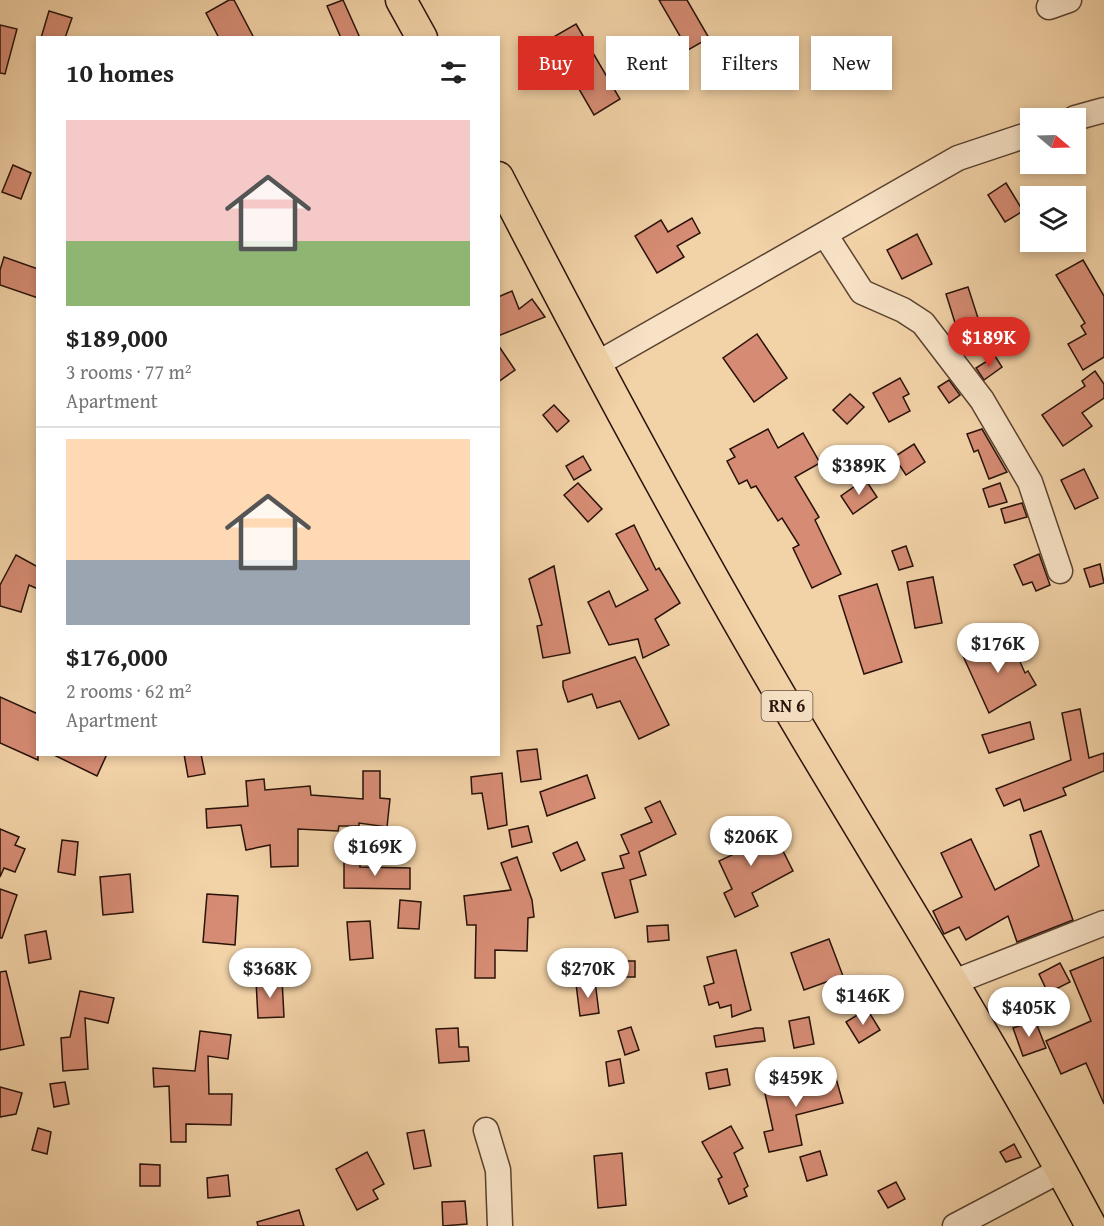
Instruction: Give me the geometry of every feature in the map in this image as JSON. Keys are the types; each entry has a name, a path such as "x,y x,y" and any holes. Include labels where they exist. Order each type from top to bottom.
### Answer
{"main road":[{"path":"401,0 421,36"},
{"name":"RN 6","path":"500,181 595,365 805,738 954,982 1091,1226"}],"street":[{"path":"1086,115 1104,110"},
{"path":"595,365 826,236 958,158 1020,137"},
{"path":"826,236 862,292 903,310 923,323 982,400 1030,482 1060,571"},
{"path":"954,982 1104,923"},
{"path":"486,1130 498,1170 500,1226"},
{"path":"955,1226 1061,1170"}],"building":[{"path":"229,0 234,0 253,36 218,36 206,13"},
{"path":"343,0 359,36 340,36 327,6"},
{"path":"659,0 687,0 708,36 701,36 701,43 689,49 689,36 680,36"},
{"path":"49,11 72,18 66,36 42,36"},
{"path":"576,24 583,36 555,36"},
{"path":"0,25 17,29 5,74 0,73"},
{"path":"594,55 606,75 606,90 615,90 620,99 594,115 580,90 594,90"},
{"path":"13,165 31,173 21,199 2,192"},
{"path":"1006,183 1020,206 1020,213 1005,222 988,195"},
{"path":"692,218 700,233 677,246 684,257 657,273 635,236 661,220 668,232"},
{"path":"917,234 932,264 902,279 887,250"},
{"path":"4,257 36,268 36,297 0,285 0,270"},
{"path":"1083,260 1104,296 1104,357 1083,370 1068,344 1086,334 1081,326 1085,323 1056,275"},
{"path":"968,287 978,318 956,326 946,294"},
{"path":"512,291 519,309 532,299 545,317 500,335 500,296"},
{"path":"757,334 787,378 754,402 723,358"},
{"path":"500,348 515,370 500,381"},
{"path":"995,356 1002,367 984,380 976,368"},
{"path":"1095,371 1104,384 1104,398 1082,413 1092,426 1063,446 1042,415 1085,386 1082,381"},
{"path":"900,378 909,394 903,397 910,411 889,422 873,393"},
{"path":"949,380 960,395 949,403 938,387"},
{"path":"850,394 864,407 847,424 833,410"},
{"path":"554,405 569,421 557,432 543,415"},
{"path":"768,429 778,448 803,433 820,463 795,477 819,517 815,520 841,574 812,588 793,548 799,545 782,518 778,521 756,486 751,488 747,480 739,484 727,461 735,457 730,449"},
{"path":"982,429 1007,472 989,479 978,450 974,452 967,434"},
{"path":"914,444 925,462 906,475 894,457"},
{"path":"583,456 591,470 574,480 566,466"},
{"path":"1084,469 1098,498 1075,509 1061,480"},
{"path":"865,479 877,497 853,514 841,496"},
{"path":"578,483 602,509 588,522 564,495"},
{"path":"1000,483 1007,502 989,507 983,489"},
{"path":"1022,503 1027,517 1005,523 1001,509"},
{"path":"634,525 656,570 659,568 680,603 655,619 669,645 643,658 638,639 609,645 588,602 609,591 616,607 648,590 616,534"},
{"path":"906,546 913,566 899,570 892,551"},
{"path":"1039,554 1050,585 1036,591 1032,582 1023,585 1014,565"},
{"path":"16,555 36,566 36,588 29,585 21,612 0,606 0,585"},
{"path":"1100,564 1104,583 1090,587 1084,569"},
{"path":"554,566 570,653 543,658 537,626 542,625 529,579"},
{"path":"933,577 942,623 915,628 907,582"},
{"path":"877,584 902,662 864,674 839,596"},
{"path":"1009,637 1025,673 1028,671 1036,685 989,713 963,656"},
{"path":"635,657 669,725 639,739 620,701 597,708 592,694 568,702 563,687 563,681"},
{"path":"0,697 36,713 36,756 38,760 0,743"},
{"path":"1080,709 1089,758 1104,753 1104,771 1063,788 1066,795 1024,811 1020,799 1004,806 996,789 1071,760 1062,713"},
{"path":"1030,722 1034,739 989,753 982,735"},
{"path":"537,749 541,779 521,782 517,751"},
{"path":"56,756 106,756 97,776"},
{"path":"184,756 201,756 205,774 188,777"},
{"path":"363,771 380,771 380,798 390,799 387,827 359,823 359,826 339,826 338,831 298,829 298,866 271,867 270,845 246,850 241,825 207,828 206,809 248,806 246,781 264,779 265,790 310,786 311,795 363,799"},
{"path":"502,773 507,825 488,829 482,793 472,794 471,777"},
{"path":"587,775 595,798 547,816 540,792"},
{"path":"660,801 676,834 639,852 646,875 630,880 638,912 615,918 602,873 624,868 620,856 629,853 621,835 652,822 645,808"},
{"path":"746,822 759,846 776,837 793,871 752,893 758,906 735,917 724,893 732,889 719,861 732,855 722,834"},
{"path":"528,826 532,842 512,847 509,830"},
{"path":"0,829 19,837 15,845 25,849 15,872 4,868 0,877"},
{"path":"1041,831 1073,920 1017,942 1008,916 966,940 959,927 944,934 933,911 962,897 941,853 971,839 995,890 1039,866 1030,835"},
{"path":"62,840 78,842 75,875 58,872"},
{"path":"577,842 585,860 561,871 553,853"},
{"path":"517,857 532,900 534,917 528,918 527,951 495,950 495,978 475,978 476,925 467,925 464,896 511,890 501,863"},
{"path":"344,860 360,861 360,867 410,868 410,889 344,888"},
{"path":"130,874 133,912 103,915 100,877"},
{"path":"0,889 17,895 2,938 0,938"},
{"path":"207,894 238,896 235,945 203,942"},
{"path":"400,900 421,902 419,929 398,928"},
{"path":"370,921 373,958 350,960 347,922"},
{"path":"668,925 669,940 648,942 647,926"},
{"path":"46,931 51,959 29,963 25,935"},
{"path":"829,939 843,976 804,990 791,953"},
{"path":"736,950 751,1010 732,1017 731,1005 720,1008 718,1002 709,1005 704,986 714,983 707,957"},
{"path":"1104,957 1104,1104 1086,1063 1061,1074 1046,1041 1091,1021 1070,971"},
{"path":"618,961 635,961 635,977 618,977"},
{"path":"1060,963 1070,982 1048,993 1039,974"},
{"path":"6,971 24,1045 0,1050 0,972"},
{"path":"282,979 284,1017 258,1018 256,981"},
{"path":"595,981 599,1013 580,1016 576,984"},
{"path":"80,991 114,998 108,1023 85,1018 88,1069 63,1071 61,1038 70,1037"},
{"path":"867,1009 880,1030 859,1043 846,1022"},
{"path":"809,1017 814,1044 794,1048 789,1021"},
{"path":"1035,1020 1046,1048 1023,1056 1013,1028"},
{"path":"631,1027 639,1050 625,1055 618,1031"},
{"path":"458,1028 459,1047 468,1047 469,1061 439,1063 436,1029"},
{"path":"763,1028 765,1041 716,1047 714,1036"},
{"path":"200,1031 231,1035 228,1059 208,1056 209,1094 232,1094 231,1125 186,1124 186,1142 171,1142 169,1086 154,1087 153,1068 195,1071"},
{"path":"620,1059 624,1083 609,1086 606,1062"},
{"path":"727,1069 730,1085 709,1089 706,1073"},
{"path":"835,1075 843,1103 796,1115 802,1145 769,1152 764,1132 773,1130 764,1089 772,1087 770,1080 788,1076 790,1087"},
{"path":"65,1082 69,1104 54,1107 50,1084"},
{"path":"0,1087 22,1093 16,1114 0,1117"},
{"path":"731,1126 743,1148 734,1153 748,1186 744,1189 747,1196 729,1204 718,1179 722,1177 702,1142"},
{"path":"38,1128 51,1132 47,1154 32,1150"},
{"path":"424,1130 431,1166 414,1169 407,1133"},
{"path":"1014,1144 1021,1157 1006,1162 1000,1152"},
{"path":"820,1151 827,1175 807,1181 800,1157"},
{"path":"367,1152 384,1184 373,1190 378,1199 357,1210 336,1169"},
{"path":"622,1153 626,1205 598,1208 594,1156"},
{"path":"140,1164 160,1165 160,1186 140,1186"},
{"path":"228,1175 230,1196 208,1198 207,1178"},
{"path":"896,1182 905,1199 888,1208 878,1191"},
{"path":"465,1201 467,1224 443,1226 442,1202"},
{"path":"299,1210 304,1226 258,1226 257,1222"}]}
